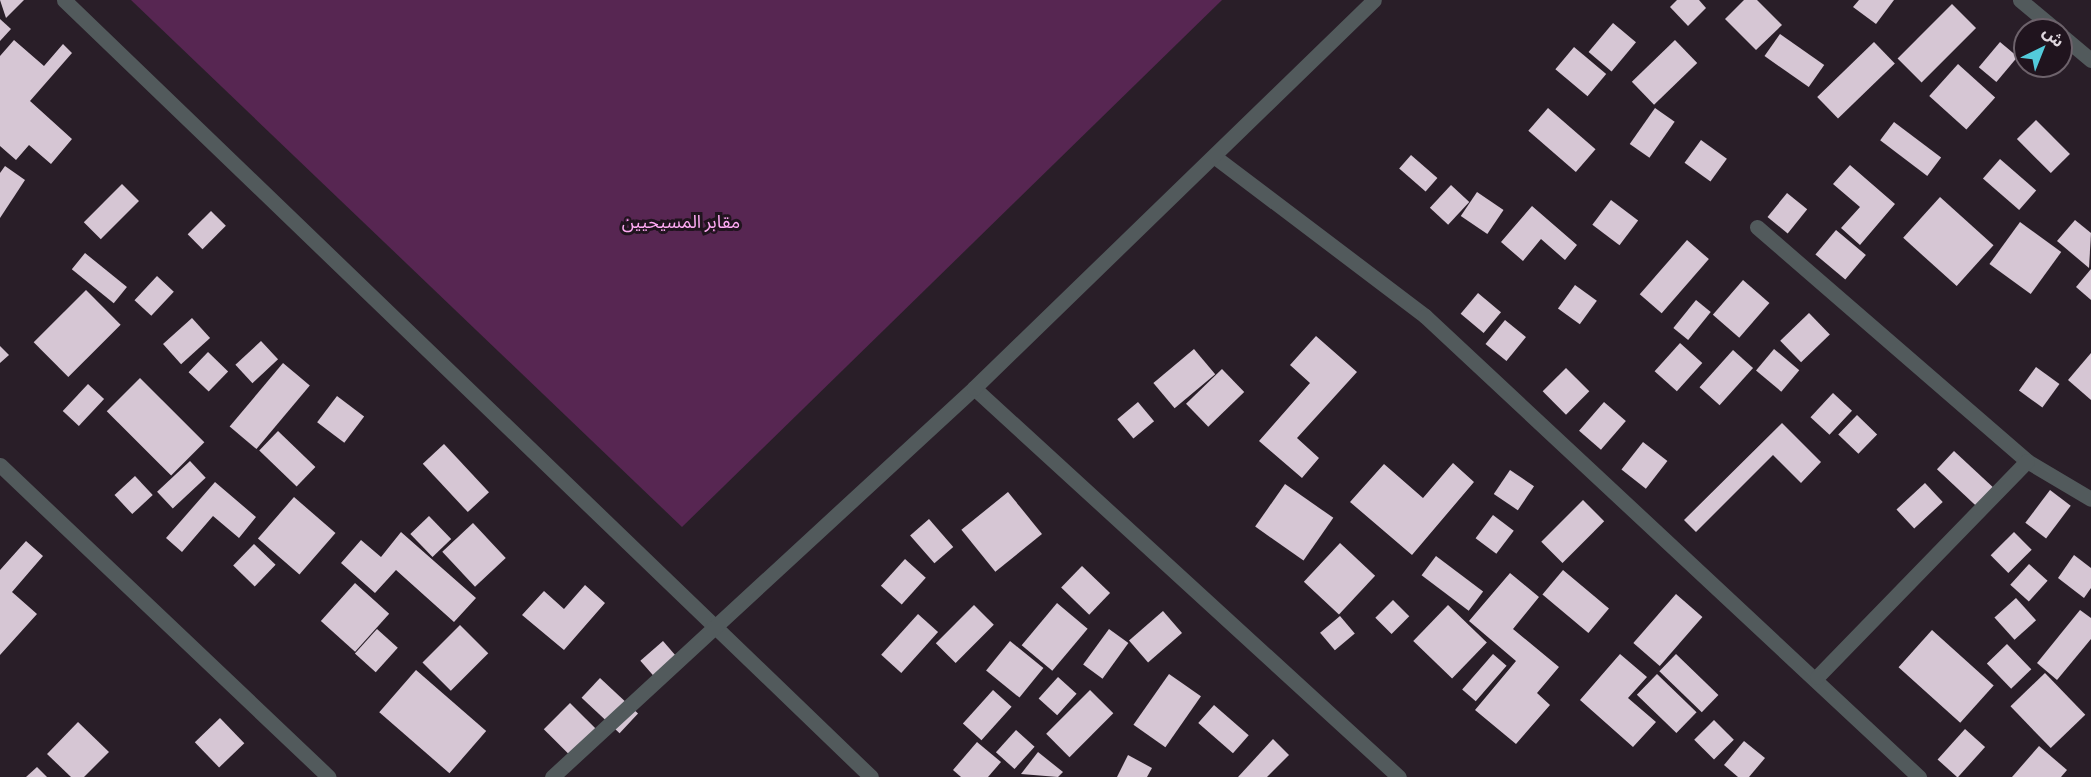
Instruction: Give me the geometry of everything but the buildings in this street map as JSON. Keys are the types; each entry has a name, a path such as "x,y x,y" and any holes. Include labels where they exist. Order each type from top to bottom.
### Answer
{"street":[{"path":"64,0 871,777"},
{"path":"552,777 974,388 1215,157 1374,0"},
{"path":"2020,0 2042,18"},
{"path":"2073,45 2091,60"},
{"path":"1215,157 1425,316 1817,677 1919,777"},
{"path":"1757,228 2027,461 2091,498"},
{"path":"974,388 1399,777"},
{"path":"1817,677 2027,461"},
{"path":"0,465 329,777"}],"green space":[{"name":"مقابر المسيحيين","path":"131,0 1222,0 682,527"}]}
